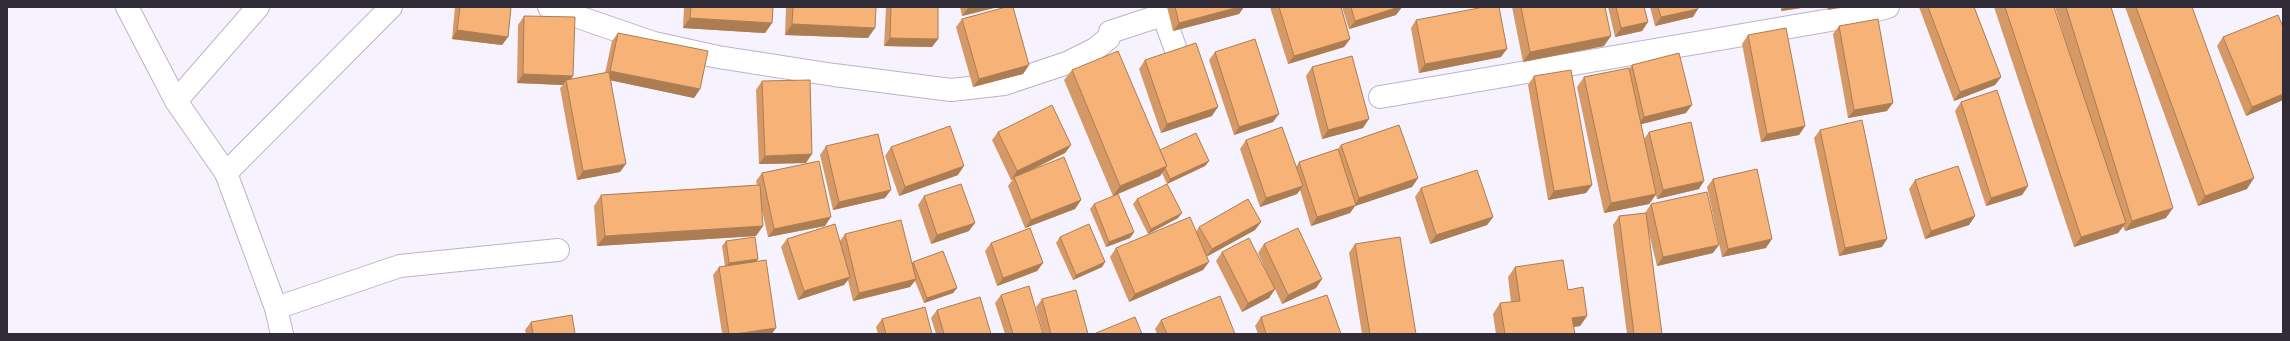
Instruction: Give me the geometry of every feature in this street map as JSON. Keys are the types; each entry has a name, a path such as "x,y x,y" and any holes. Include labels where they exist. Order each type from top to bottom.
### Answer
{"street":[{"path":"127,7 176,101 226,173 276,308 282,334"},
{"path":"176,101 258,7"},
{"path":"226,173 391,7"},
{"path":"549,7 654,43 718,57 834,75 951,90 1004,84 1067,63 1095,49 1109,38 1110,32 1159,16 1165,20 1176,50"},
{"path":"1380,97 1846,18 1888,7"},
{"path":"276,308 400,266 558,250"}],"building":[{"path":"460,7 511,7 508,37 457,30"},
{"path":"691,7 773,7 772,23 690,18"},
{"path":"793,7 876,7 875,28 792,24"},
{"path":"891,7 938,7 938,39 890,38"},
{"path":"1006,7 1013,7 1029,65 979,79 962,19"},
{"path":"1175,7 1239,7 1179,23"},
{"path":"1279,7 1341,7 1350,39 1294,56"},
{"path":"1351,7 1399,7 1355,21"},
{"path":"1484,7 1499,7 1507,49 1425,64 1416,20"},
{"path":"1521,7 1605,7 1611,36 1530,52"},
{"path":"1616,7 1644,7 1648,22 1621,28"},
{"path":"1658,7 1698,7 1698,9 1661,17"},
{"path":"1928,7 1974,7 2001,77 1960,92"},
{"path":"2005,7 2054,7 2126,223 2081,237"},
{"path":"2066,7 2111,7 2173,208 2132,221"},
{"path":"2136,7 2192,7 2254,178 2205,196"},
{"path":"2278,15 2283,27 2283,94 2252,107 2223,37"},
{"path":"524,16 575,17 573,76 523,74"},
{"path":"1878,19 1893,103 1854,110 1839,26"},
{"path":"1786,28 1805,126 1767,134 1748,35"},
{"path":"618,33 708,51 700,89 610,71"},
{"path":"1255,39 1279,114 1239,127 1215,52"},
{"path":"1196,43 1218,107 1167,124 1145,60"},
{"path":"1118,51 1167,166 1120,186 1072,70"},
{"path":"1679,53 1692,105 1644,117 1632,65"},
{"path":"1352,56 1369,119 1328,130 1312,67"},
{"path":"1629,68 1656,194 1611,203 1584,77"},
{"path":"1571,70 1592,185 1554,191 1534,76"},
{"path":"609,72 626,164 583,171 566,80"},
{"path":"810,80 812,154 765,156 762,81"},
{"path":"1997,90 2028,186 1991,198 1961,102"},
{"path":"1052,105 1071,145 1017,171 998,132"},
{"path":"1862,120 1887,239 1845,248 1820,130"},
{"path":"1691,122 1704,181 1663,190 1649,132"},
{"path":"1399,125 1418,178 1359,198 1341,145"},
{"path":"950,126 964,166 905,187 891,147"},
{"path":"1282,127 1303,186 1266,198 1246,140"},
{"path":"1196,133 1209,161 1170,179 1165,168 1167,166 1160,150"},
{"path":"878,134 891,190 839,202 826,146"},
{"path":"1338,149 1356,205 1317,217 1299,162"},
{"path":"1064,157 1081,200 1031,220 1014,177"},
{"path":"819,161 831,217 774,229 762,173"},
{"path":"1958,166 1975,216 1931,231 1915,180"},
{"path":"1757,169 1772,239 1728,249 1713,179"},
{"path":"1477,170 1493,217 1436,235 1421,188"},
{"path":"961,184 975,223 937,235 924,196"},
{"path":"1167,184 1182,213 1151,229 1137,199"},
{"path":"760,185 763,226 605,236 601,195"},
{"path":"1707,192 1719,245 1663,257 1651,204"},
{"path":"1118,194 1134,232 1109,242 1094,204"},
{"path":"1248,199 1261,222 1212,249 1199,227"},
{"path":"1646,213 1662,334 1634,334 1619,216"},
{"path":"1190,217 1209,262 1135,294 1116,248"},
{"path":"901,220 916,279 859,293 845,234"},
{"path":"835,224 850,277 804,291 787,239"},
{"path":"1089,224 1105,262 1076,275 1060,237"},
{"path":"1030,228 1043,263 1003,278 991,243"},
{"path":"1298,228 1322,279 1288,295 1264,244"},
{"path":"755,237 758,259 729,263 726,241"},
{"path":"1400,237 1416,334 1370,334 1355,244"},
{"path":"1249,238 1275,289 1248,303 1222,252"},
{"path":"943,251 957,288 927,298 913,262"},
{"path":"766,260 776,328 729,334 719,267"},
{"path":"1563,260 1568,290 1583,287 1587,316 1572,318 1575,334 1505,334 1500,303 1520,301 1515,267"},
{"path":"1029,286 1043,334 1013,334 1001,295"},
{"path":"1076,290 1088,334 1051,334 1042,299"},
{"path":"1327,295 1341,334 1266,334 1261,317"},
{"path":"1220,296 1235,334 1167,334 1161,320"},
{"path":"980,297 991,334 944,334 937,310"},
{"path":"925,307 932,334 886,334 882,319"},
{"path":"572,315 575,334 533,334 531,322"},
{"path":"1135,317 1142,334 1096,333"}]}
